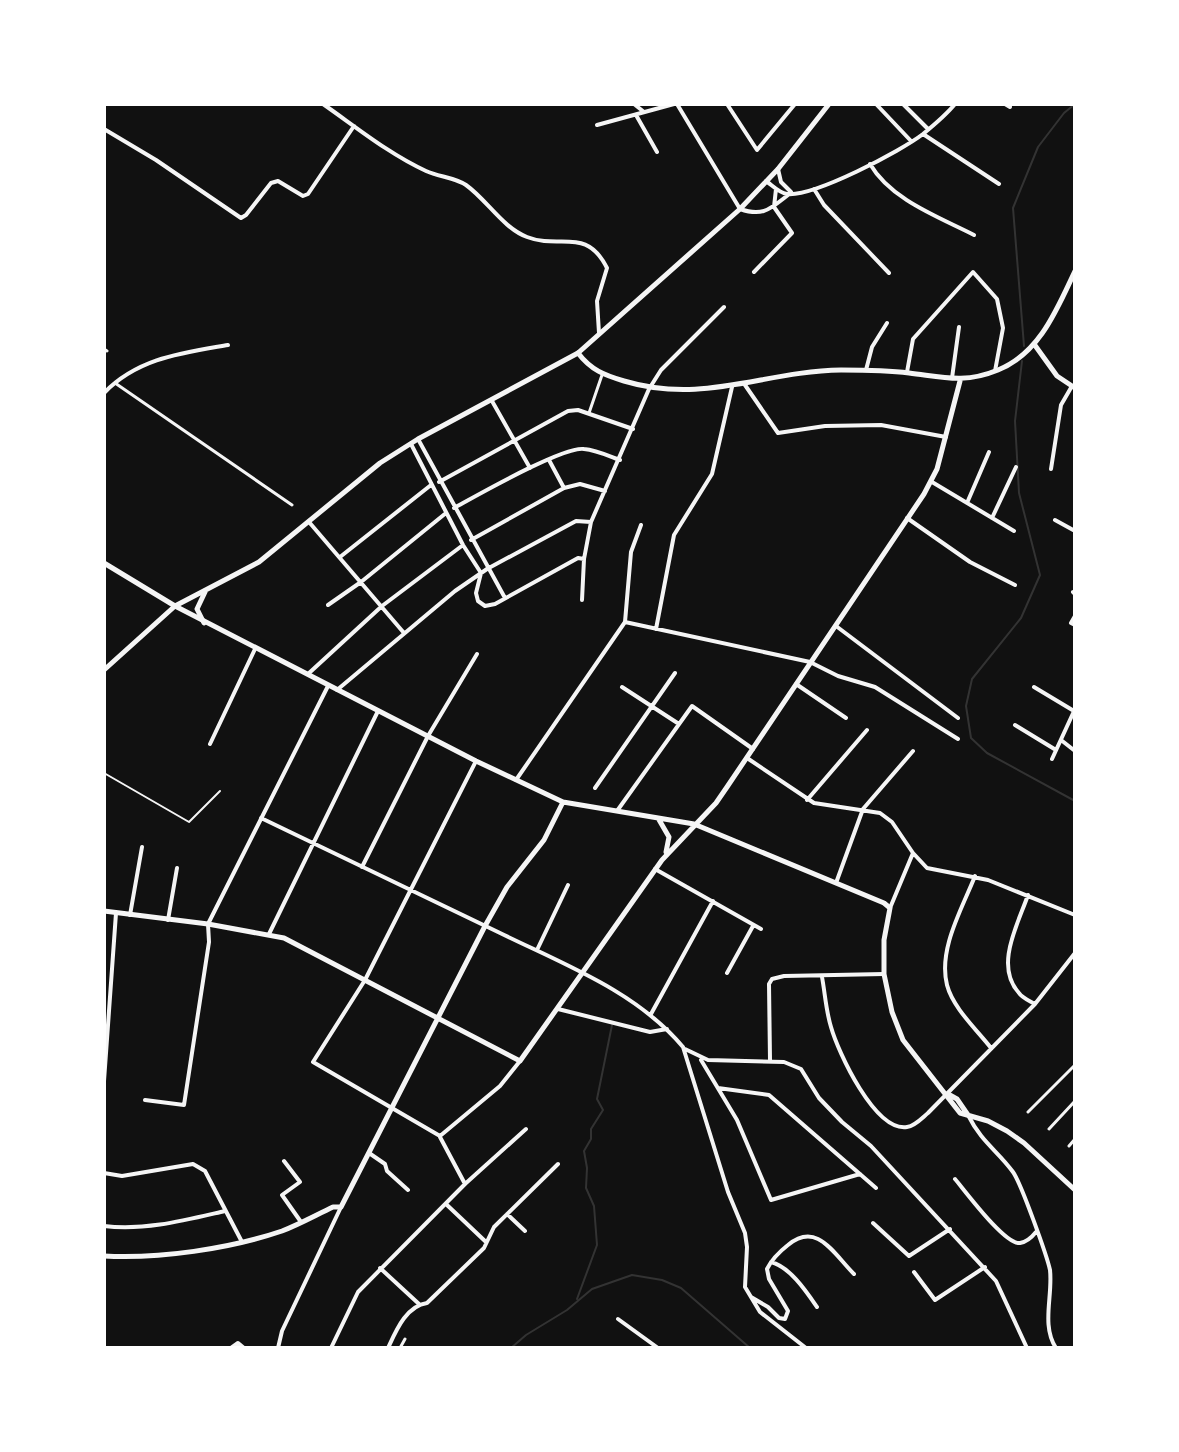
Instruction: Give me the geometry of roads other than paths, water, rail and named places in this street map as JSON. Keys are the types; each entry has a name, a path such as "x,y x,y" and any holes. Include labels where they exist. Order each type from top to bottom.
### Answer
{"street":[{"path":"323,104 429,173 465,184 497,215 528,237 586,243 599,253 607,268 597,301 599,336"},
{"path":"634,104 644,112"},
{"path":"597,125 675,104 740,209 753,214 774,207 791,194"},
{"path":"727,104 757,150 795,104"},
{"path":"104,670 175,606 259,562 380,463 418,439 578,353 740,209 778,169 829,104"},
{"path":"876,104 911,141"},
{"path":"903,104 928,129"},
{"path":"766,181 782,193 814,189 870,164 923,134 955,104"},
{"path":"636,115 657,152"},
{"path":"104,129 241,218 271,183 278,181 303,196 308,194 354,126"},
{"path":"923,134 999,184"},
{"path":"870,164 876,175 895,193 974,235"},
{"path":"778,169 781,182 791,194"},
{"path":"754,272 792,233 774,207 776,189"},
{"path":"814,189 824,205 889,273"},
{"path":"578,353 602,374 649,389 689,391 732,387 831,370 907,372 960,381 995,371 1020,358 1052,319 1075,271"},
{"path":"907,372 913,339 973,272 997,299 1003,328 995,371"},
{"path":"582,600 584,559 591,522 649,389 661,370 724,307"},
{"path":"866,370 872,347 887,323"},
{"path":"952,380 959,327"},
{"path":"1034,344 1057,376 1073,387 1061,405 1051,469"},
{"path":"104,393 128,373 160,358 228,345"},
{"path":"589,413 602,374"},
{"path":"440,1136 500,1086 558,1009 655,869 716,803 747,758 932,482 960,381"},
{"path":"115,383 292,505"},
{"path":"745,385 778,433 825,426 881,425 946,437"},
{"path":"656,629 674,535 712,474 732,387"},
{"path":"492,401 530,468"},
{"path":"439,482 568,411 589,413 633,429"},
{"path":"418,439 505,598"},
{"path":"411,444 463,545 481,573 476,593 478,601 485,606 578,558 584,559"},
{"path":"454,508 572,449 583,448 620,460"},
{"path":"967,503 989,452"},
{"path":"549,460 564,488"},
{"path":"422,467 430,464"},
{"path":"992,518 1016,467"},
{"path":"932,482 1014,531"},
{"path":"471,540 564,488 580,484 605,491"},
{"path":"340,557 431,485"},
{"path":"328,605 446,513"},
{"path":"907,518 970,562 1015,585"},
{"path":"1055,520 1075,531"},
{"path":"337,690 455,591 487,569 576,521 591,522"},
{"path":"309,522 404,633"},
{"path":"516,780 625,622 631,552 641,525"},
{"path":"307,675 382,606 463,545"},
{"path":"104,563 204,623 563,802 694,824 890,908"},
{"path":"204,623 197,609 206,590"},
{"path":"1075,616 1071,623 1075,625"},
{"path":"625,622 810,662 838,676 875,687 958,739"},
{"path":"836,626 958,718"},
{"path":"210,744 255,649"},
{"path":"362,867 428,736 477,654"},
{"path":"595,788 675,673"},
{"path":"796,684 846,718"},
{"path":"145,1100 184,1105 209,942 208,924 328,686"},
{"path":"622,687 679,724"},
{"path":"1034,687 1074,710 1052,759"},
{"path":"617,811 692,706 753,749"},
{"path":"269,934 378,711"},
{"path":"1015,725 1056,750"},
{"path":"807,800 867,730"},
{"path":"1061,740 1075,751"},
{"path":"836,883 863,809 913,751"},
{"path":"747,758 807,800 827,807 863,809 889,818 927,868 975,876 1075,915"},
{"path":"465,1184 440,1136 313,1062 365,980 476,761"},
{"path":"278,1348 282,1331 341,1207 485,926 507,887 544,840 563,802"},
{"path":"261,818 581,973 651,1014 683,1047 700,1058 721,1062 770,1061 792,1064 801,1069 819,1098 871,1146 985,1267 996,1281 1027,1348"},
{"path":"657,818 669,837 662,860"},
{"path":"130,915 142,847"},
{"path":"913,853 890,908 884,940 884,974 892,1012 903,1040 960,1113 988,1121 1007,1131 1034,1151 1075,1190"},
{"path":"168,920 177,868"},
{"path":"655,869 761,929"},
{"path":"975,876 947,947 947,986 991,1048"},
{"path":"537,950 568,885"},
{"path":"1028,895 1008,954 1009,974 1018,993 1035,1004"},
{"path":"651,1014 713,901"},
{"path":"104,911 269,934 295,943 520,1061"},
{"path":"104,1081 116,913"},
{"path":"727,973 754,925"},
{"path":"822,977 830,1026 847,1068 879,1113 891,1125 905,1127 913,1126 1035,1004 1075,953"},
{"path":"770,1061 769,984 772,979 784,976 884,974"},
{"path":"558,1009 650,1032 667,1029"},
{"path":"683,1047 735,1212 745,1233 744,1279 749,1295 760,1312 806,1348"},
{"path":"700,1058 737,1120 771,1200 860,1174"},
{"path":"1028,1112 1075,1065"},
{"path":"718,1088 769,1095 876,1188"},
{"path":"1049,1129 1075,1101"},
{"path":"968,1115 978,1135 1016,1175 1049,1267 1048,1322 1056,1348"},
{"path":"331,1348 358,1292 465,1184 526,1129"},
{"path":"1069,1146 1075,1139"},
{"path":"369,1153 385,1164 387,1171 408,1190"},
{"path":"284,1161 300,1182 282,1195 301,1222"},
{"path":"104,1173 122,1176 193,1164 205,1171 242,1242"},
{"path":"388,1348 401,1323 419,1304 427,1303 484,1248 494,1227 558,1164"},
{"path":"955,1179 1003,1235 1015,1243 1023,1243 1036,1232"},
{"path":"446,1205 486,1242"},
{"path":"104,1256 133,1258 242,1242 284,1230 333,1207 341,1207"},
{"path":"104,1226 157,1225 225,1211"},
{"path":"507,1214 525,1231"},
{"path":"873,1223 909,1256 950,1229"},
{"path":"749,1295 779,1318 785,1319 788,1315 767,1275 771,1262 796,1238 807,1234 816,1236 854,1274"},
{"path":"771,1262 778,1264 804,1287 817,1307"},
{"path":"914,1272 935,1300 985,1267"},
{"path":"380,1268 419,1304"},
{"path":"618,1319 658,1348"},
{"path":"400,1348 405,1339"},
{"path":"231,1348 238,1343 244,1348"}],"lane":[{"path":"104,773 189,822 220,791"}],"waterway":[{"path":"1024,346 1013,208 1038,147 1064,113 1075,104"},
{"path":"1022,361 1015,421 1019,493 1040,575 1021,618 972,679 966,706 971,738 987,753 1075,801"},
{"path":"577,1299 597,1245 594,1206 586,1188 584,1151 591,1139 591,1129 603,1110 597,1099 612,1025"},
{"path":"511,1348 592,1289 632,1275 662,1280 681,1288 750,1348"}]}
